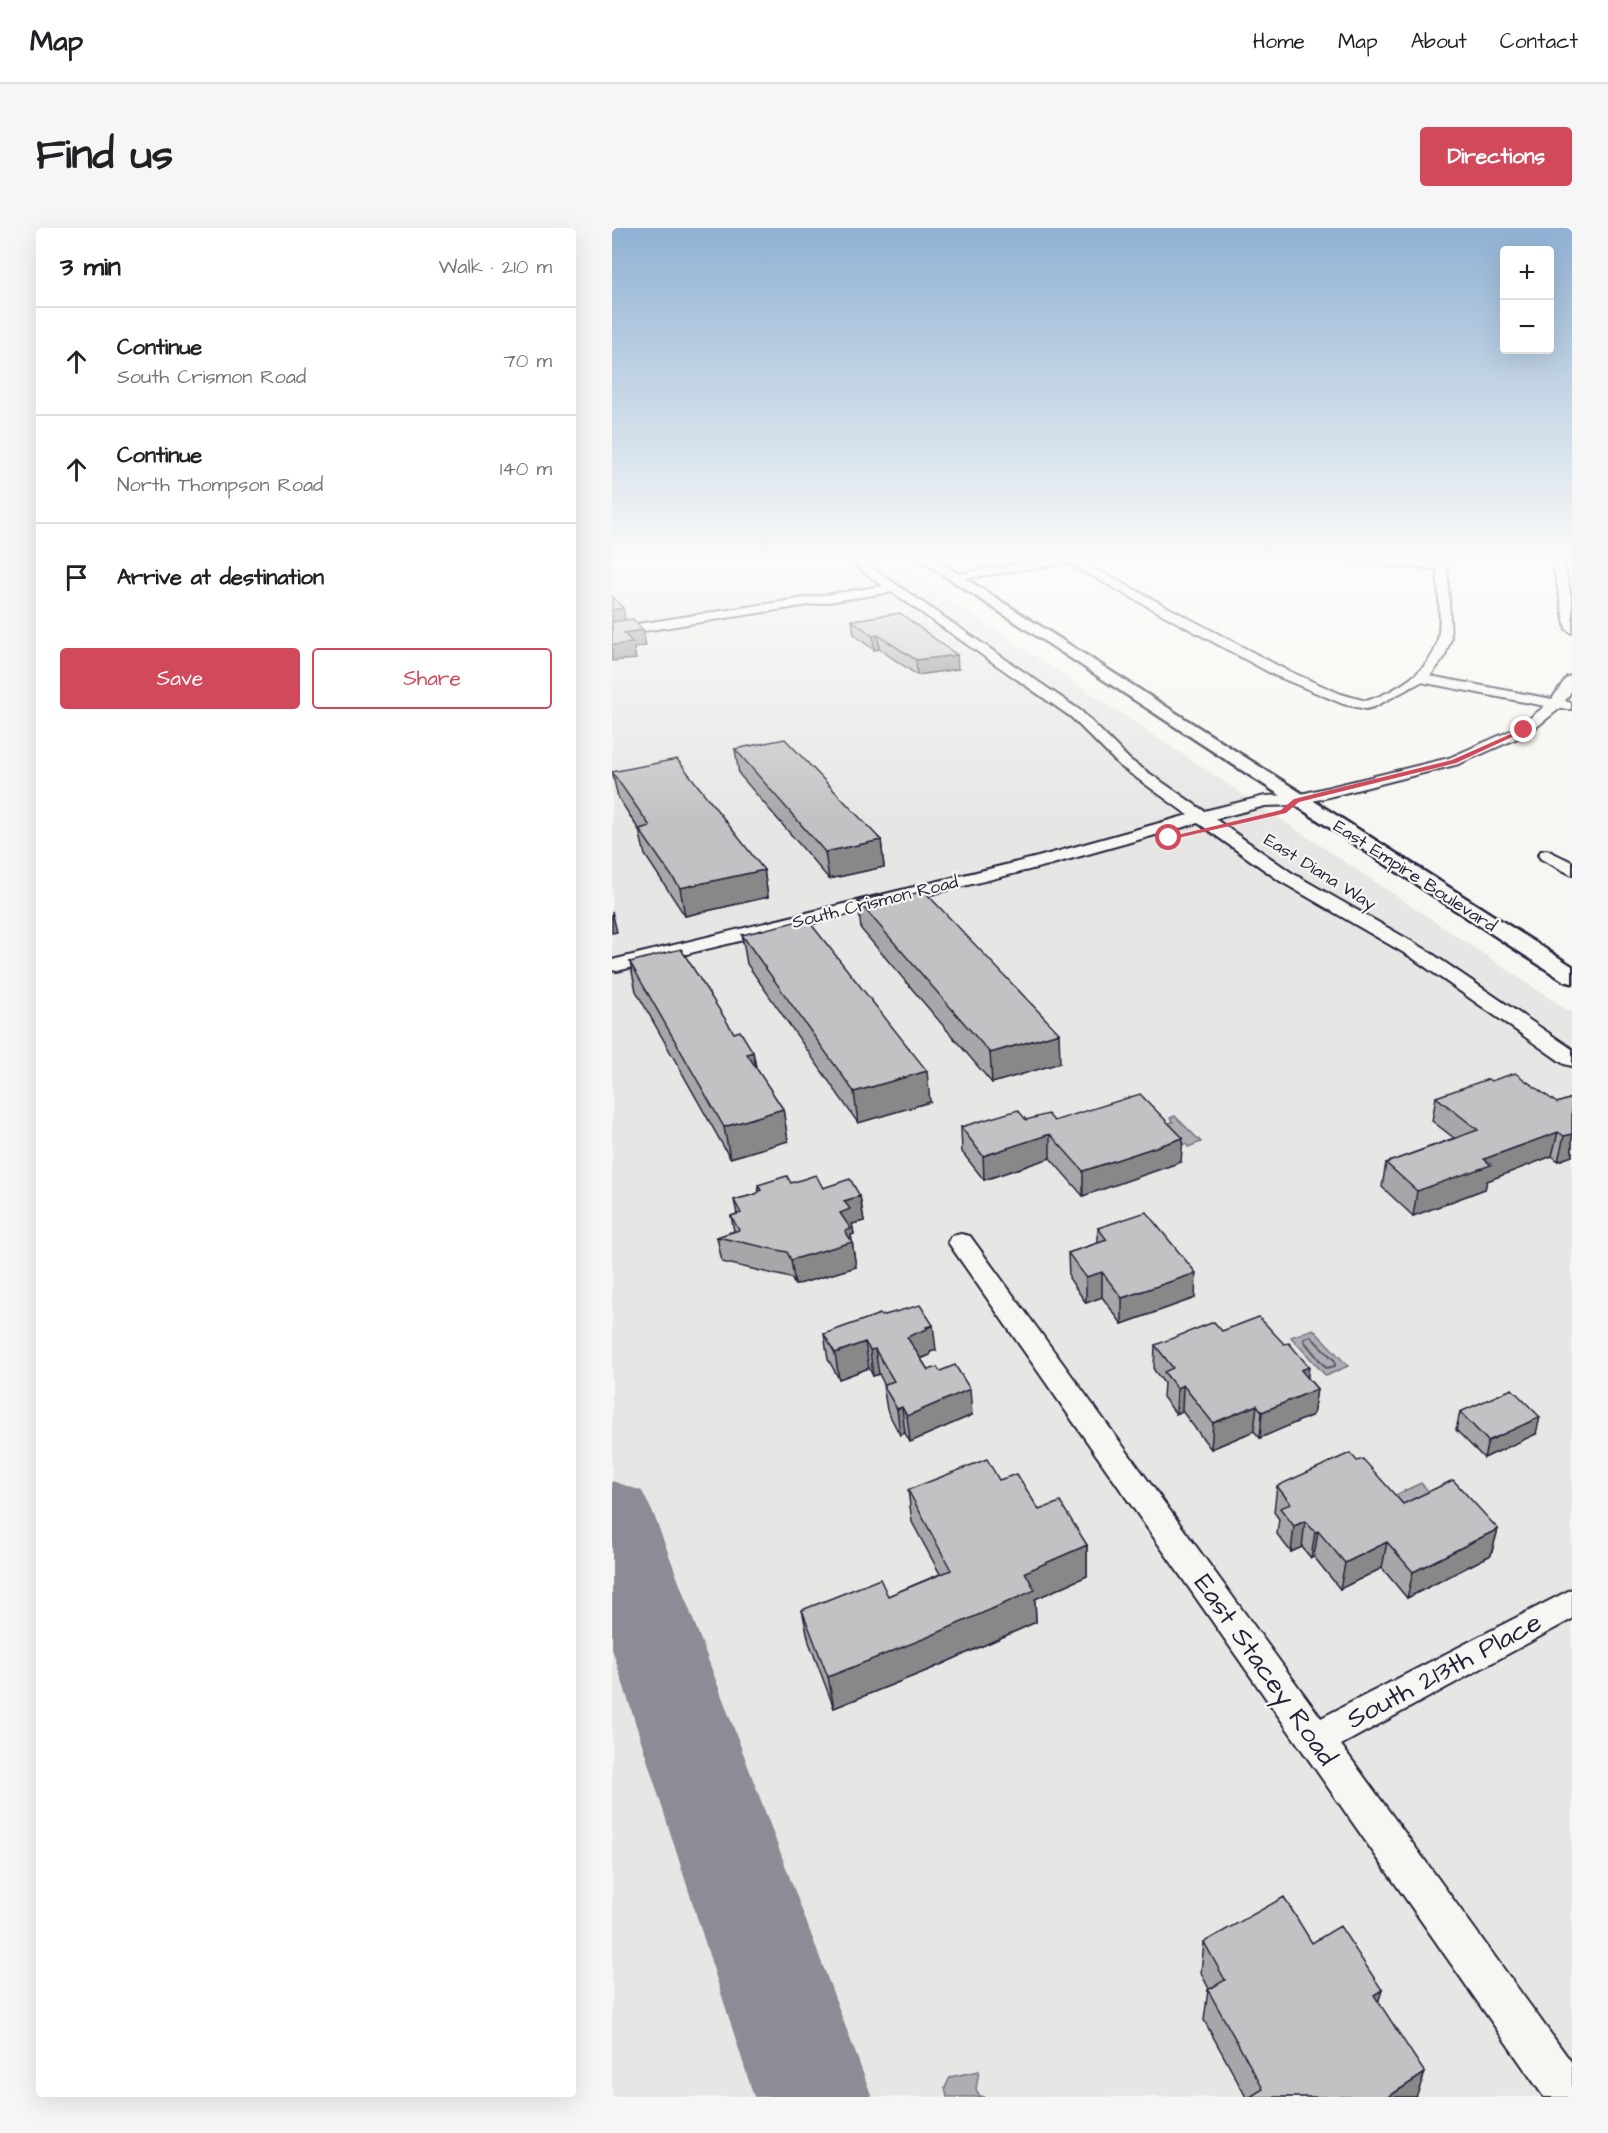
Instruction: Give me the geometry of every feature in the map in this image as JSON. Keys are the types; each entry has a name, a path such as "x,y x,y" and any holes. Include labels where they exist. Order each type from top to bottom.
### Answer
{"street":[{"name":"East Diana Way","path":"978,646 1076,714 1125,763 1216,828 1310,892 1418,953 1572,1059"},
{"name":"East Empire Boulevard","path":"1059,646 1572,976"},
{"path":"1231,646 1302,683 1365,705 1378,701 1421,678 1444,646"},
{"path":"1421,678 1572,707"},
{"path":"1297,800 1454,761 1524,730 1556,704 1572,680"},
{"name":"South Crismon Road","path":"617,965 1043,861 1265,801 1297,800"},
{"name":"South Crismon Road","path":"1132,836 1169,838 1216,828 1284,812 1297,800"},
{"path":"1572,847 1547,855 1572,870"},
{"name":"East Stacey Road","path":"961,1242 1570,2097"},
{"name":"South 213th Place","path":"1315,1740 1572,1603"}],"shaded area":[{"path":"612,646 1020,646 1572,1013 1572,2097 612,2097"}],"water":[{"path":"1175,1116 1201,1142 1188,1147 1186,1144 1181,1145 1162,1125 1173,1122 1170,1118"},
{"path":"1313,1329 1348,1366 1326,1376 1291,1337"},
{"path":"1421,1483 1444,1508 1379,1503"},
{"path":"979,2071 976,2089 980,2096 985,2097 947,2097 945,2088 950,2077"}],"building":[{"path":"895,646 945,646 957,655 916,660"},
{"path":"785,739 881,840 825,852 735,749"},
{"path":"677,759 764,870 680,888 639,829 650,826 612,772"},
{"path":"924,891 1059,1033 990,1053 858,901 883,895 887,900"},
{"path":"807,919 927,1071 854,1092 742,935"},
{"path":"681,949 734,1033 740,1031 753,1052 747,1054 783,1109 724,1127 630,962"},
{"path":"1515,1073 1557,1103 1572,1098 1572,1134 1564,1136 1558,1132 1484,1159 1491,1165 1417,1191 1386,1163 1478,1130 1436,1097 1488,1079 1491,1081"},
{"path":"1140,1094 1183,1138 1083,1171 1050,1134 983,1156 961,1127 1018,1110 1026,1120 1048,1114 1054,1121"},
{"path":"816,1175 823,1188 850,1179 860,1196 844,1201 850,1209 840,1213 851,1229 845,1231 852,1242 791,1260 787,1252 717,1237 739,1230 731,1216 741,1213 734,1200 756,1194 761,1190 758,1185 787,1176 791,1183"},
{"path":"1146,1212 1196,1273 1122,1298 1102,1272 1086,1277 1068,1253 1107,1240 1098,1228"},
{"path":"920,1305 933,1325 907,1337 928,1370 937,1367 940,1371 955,1365 970,1389 907,1416 902,1407 897,1409 883,1385 894,1381 875,1349 870,1350 865,1342 835,1353 824,1334 880,1314 881,1316"},
{"path":"1259,1317 1284,1344 1289,1343 1309,1367 1301,1370 1317,1389 1262,1412 1257,1405 1213,1423 1183,1385 1177,1388 1164,1372 1173,1368 1155,1345 1214,1322 1222,1331"},
{"path":"1512,1389 1540,1417 1488,1441 1460,1412"},
{"path":"1350,1453 1357,1461 1363,1459 1403,1504 1453,1480 1498,1529 1413,1572 1387,1542 1345,1563 1318,1531 1315,1532 1305,1521 1294,1526 1280,1508 1291,1504 1277,1486"},
{"path":"987,1459 999,1480 1017,1474 1039,1510 1060,1502 1087,1545 1025,1572 1035,1590 928,1637 828,1677 802,1610 880,1579 888,1596 951,1570 908,1490"},
{"path":"1284,1897 1312,1943 1340,1926 1382,1990 1374,1995 1425,2073 1388,2097 1250,2097 1263,2089 1208,1990 1225,1980 1204,1942"}],"taxiway":[{"path":"612,1515 813,2097"}],"route":[{"path":"1169,838 1284,812 1297,800 1422,771 1482,750 1524,730"}]}
